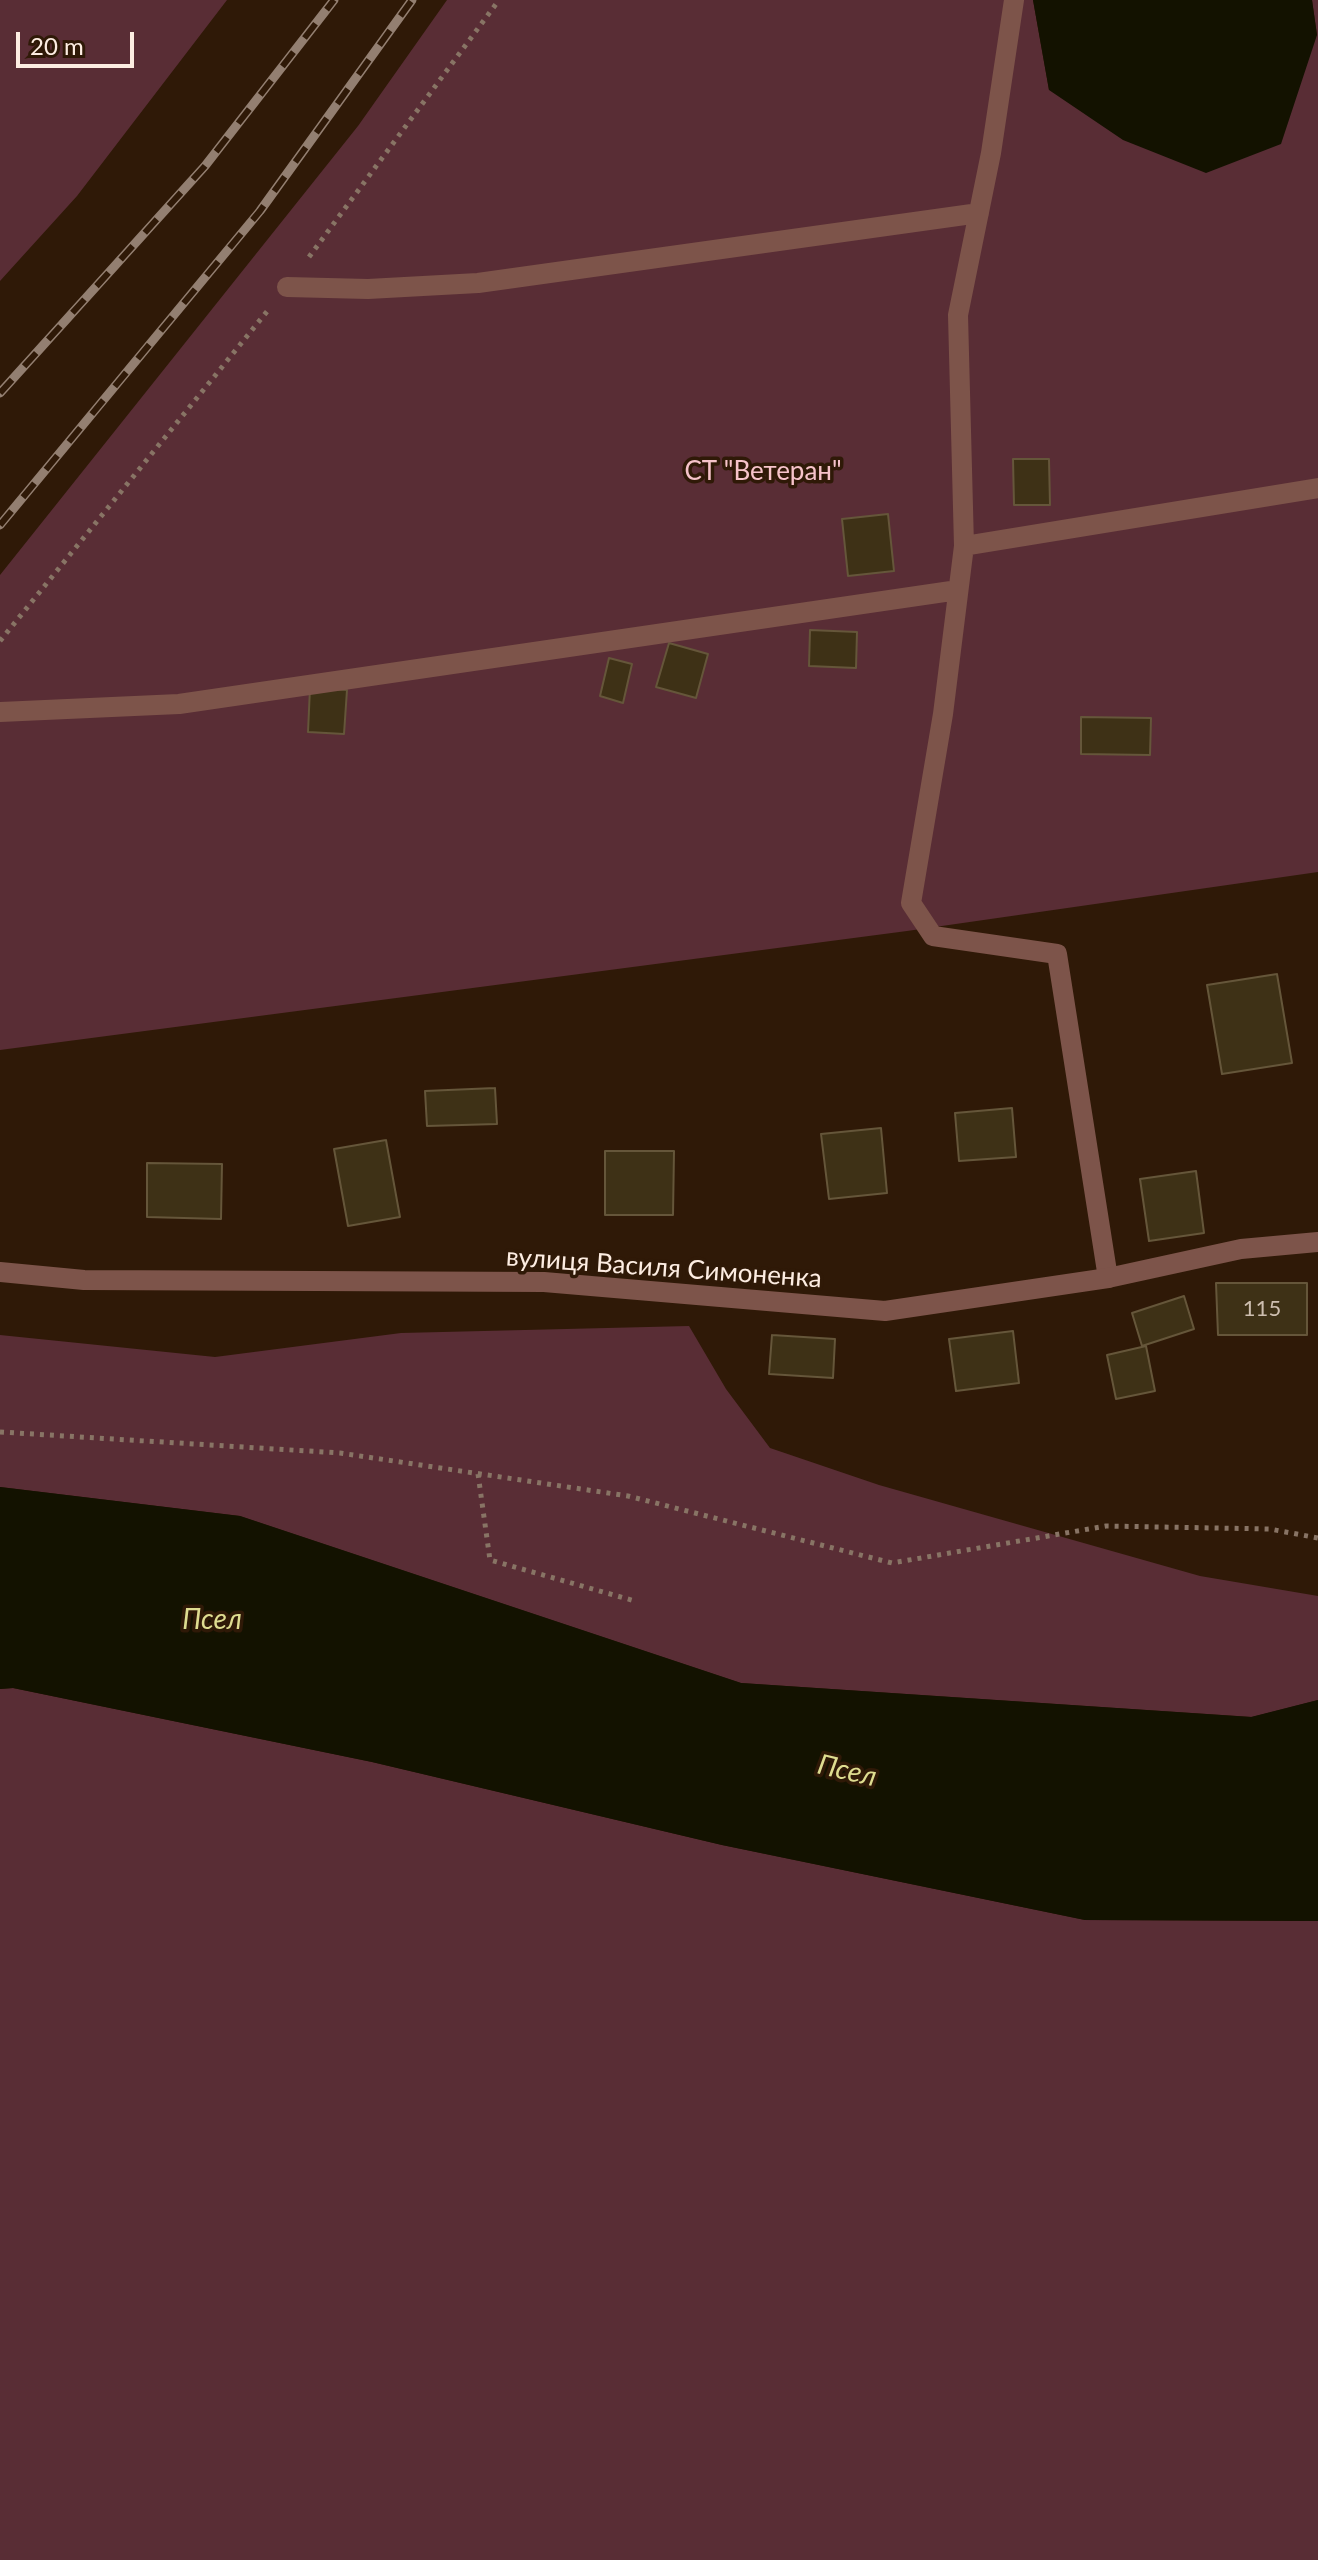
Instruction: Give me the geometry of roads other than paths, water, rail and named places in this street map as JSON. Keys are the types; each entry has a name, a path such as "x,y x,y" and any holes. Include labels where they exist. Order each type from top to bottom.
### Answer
{"street":[{"path":"1014,0 979,213 958,315 964,546 943,714 911,903 933,936 1057,954 1108,1278"},
{"path":"287,287 368,289 478,283 979,213"},
{"path":"964,546 1318,488"},
{"path":"0,712 179,704 958,590"},
{"name":"вулиця Василя Симоненка","path":"0,1272 84,1280 544,1282 885,1311 1108,1278 1241,1249 1318,1242"}],"water":[{"path":"1033,0 1312,0 1317,35 1281,144 1206,173 1123,140 1049,90"},
{"name":"Псел","path":"0,1487 240,1516 741,1683 1251,1717 1318,1700 1318,1921 1085,1920 722,1845 372,1762 13,1688 0,1689"}],"railway":[{"path":"0,393 205,166 334,0"},
{"path":"0,525 260,211 412,0"}],"park label":[{"name":"СТ \"Ветеран\"","path":"763,472"}]}
